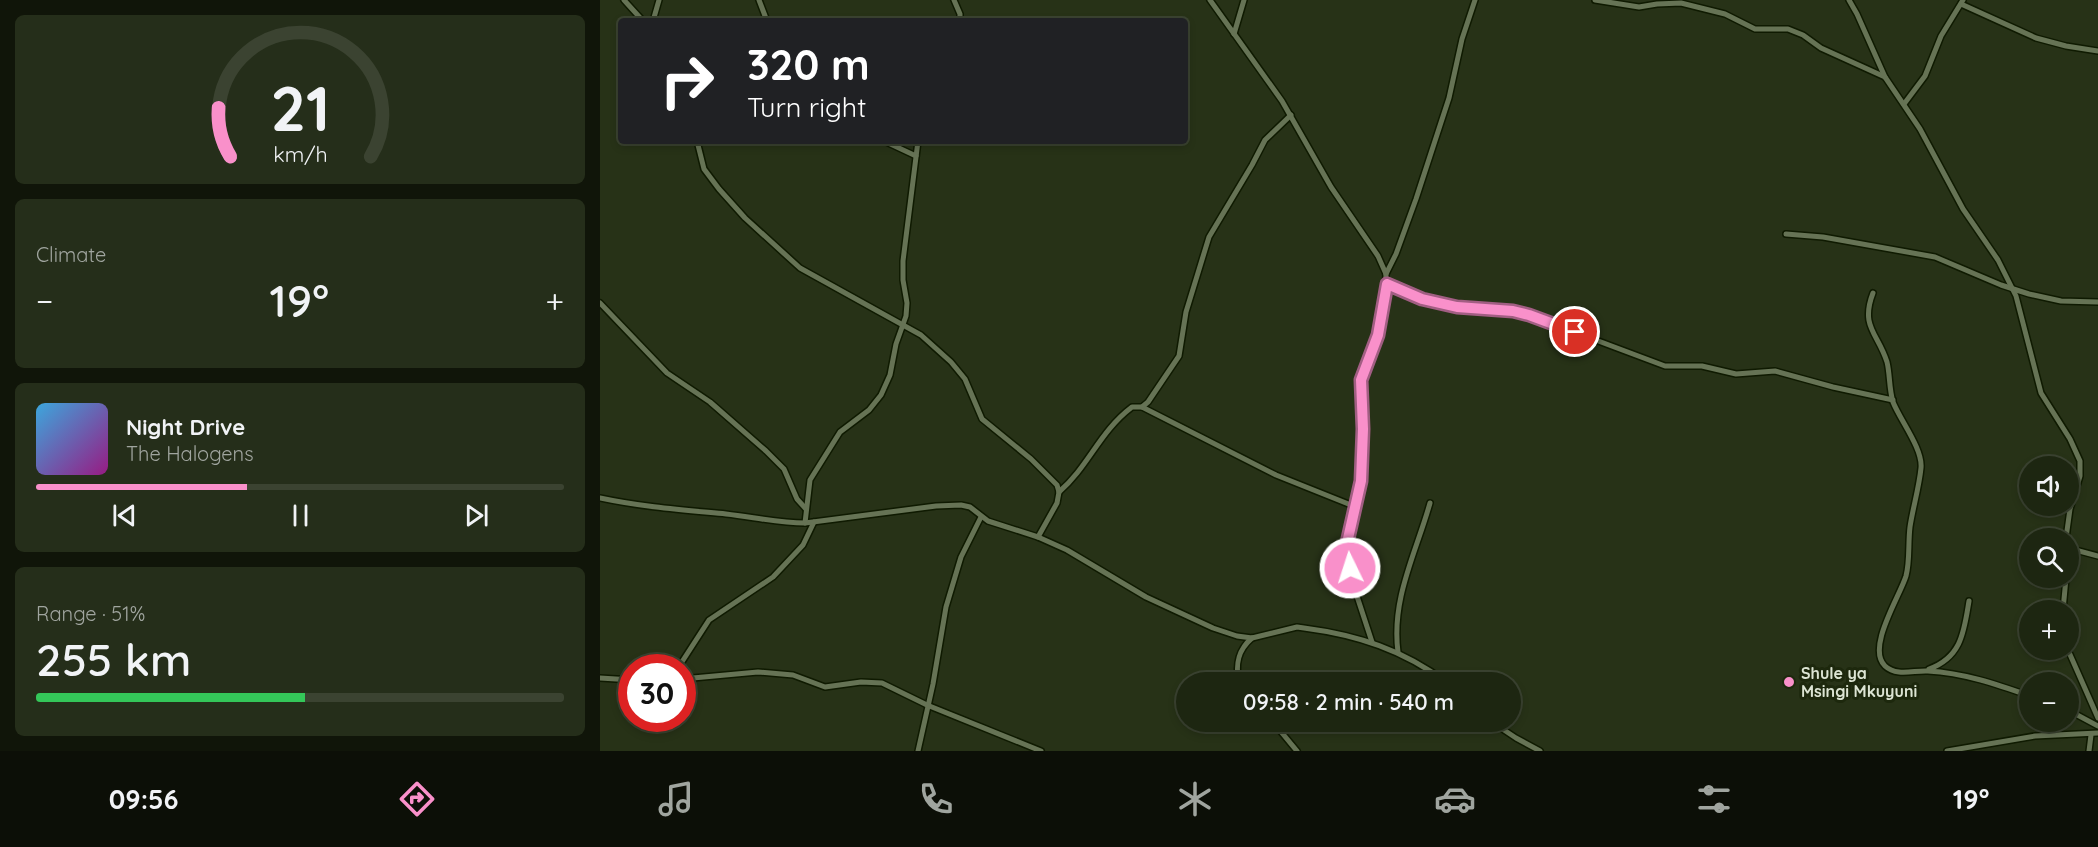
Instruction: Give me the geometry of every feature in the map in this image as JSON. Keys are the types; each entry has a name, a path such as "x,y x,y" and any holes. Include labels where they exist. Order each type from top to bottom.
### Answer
{"street":[{"path":"624,0 640,18"},
{"path":"654,18 659,0"},
{"path":"759,0 766,18"},
{"path":"954,0 960,18"},
{"path":"1210,0 1291,115 1335,193 1378,256 1386,274 1387,284 1378,335 1361,380 1362,463 1356,507 1349,534 1348,555 1352,582 1372,642"},
{"path":"1234,34 1244,0"},
{"path":"1386,274 1396,255 1449,98 1462,39 1475,0"},
{"path":"1595,0 1639,7 1681,3 1725,14 1755,29 1785,29 1803,35 1821,48 1885,76"},
{"path":"1849,0 1885,76 1904,104 1963,209 1998,260 2013,289 2023,317 2041,393 2070,439 2080,461 2080,476 2070,509 2067,528"},
{"path":"1904,104 1925,76 1941,36 1962,2 2036,38 2098,51"},
{"path":"1142,407 1148,402 1179,356 1186,312 1209,237 1265,140 1291,115"},
{"path":"698,144 701,162 711,180 745,218 793,262 921,335 951,362 969,385 982,419 1057,485 1059,492 1057,503 1038,537"},
{"path":"890,144 916,156"},
{"path":"805,523 810,480 833,441 844,427 869,410 881,395 890,375 908,303 904,290 903,261 918,144"},
{"path":"1786,234 1823,237 1935,257 2013,289 2061,301 2098,302"},
{"path":"1387,284 1422,299 1457,307 1513,311 1529,315 1665,366 1702,366 1736,375 1775,371 1893,400"},
{"path":"1873,293 1869,310 1871,331 1887,362 1893,400 1918,453 1921,467 1911,523 1906,574 1889,615 1879,651 1882,662 1893,671 1909,673 1924,670 1945,660 1960,643 1965,630 1969,601"},
{"path":"600,303 667,373 710,402 766,451 784,469 797,499 807,509"},
{"path":"1059,492 1077,474 1101,438 1116,421 1132,407 1142,407 1269,471 1356,507"},
{"path":"600,498 665,509 774,522 805,523 952,505 970,507 981,517 1067,550 1146,597 1226,633 1252,638 1297,627 1316,629 1372,642 1398,652 1432,672"},
{"path":"1398,652 1396,624 1400,599 1430,503"},
{"path":"918,751 933,684 946,608 961,557 981,517"},
{"path":"687,654 709,620 773,577 803,545 814,522"},
{"path":"2079,551 2098,556"},
{"path":"1238,672 1240,651 1252,638"},
{"path":"2072,660 2098,718"},
{"path":"1924,670 1976,678 2019,692"},
{"path":"696,678 758,672 793,675 825,687 861,682 882,683 927,705 1041,751"},
{"path":"600,678 618,679"},
{"path":"2079,716 2098,726"},
{"path":"1281,732 1297,751"},
{"path":"1507,732 1540,751"},
{"path":"1947,751 2023,738 2095,734 2089,751"}],"place":[{"name":"Shule ya Msingi Mkuyuni","path":"1789,682"}],"route":[{"path":"1350,568 1347,543 1361,481 1363,429 1361,380 1378,335 1387,284 1422,299 1457,307 1513,311 1575,332"}]}
